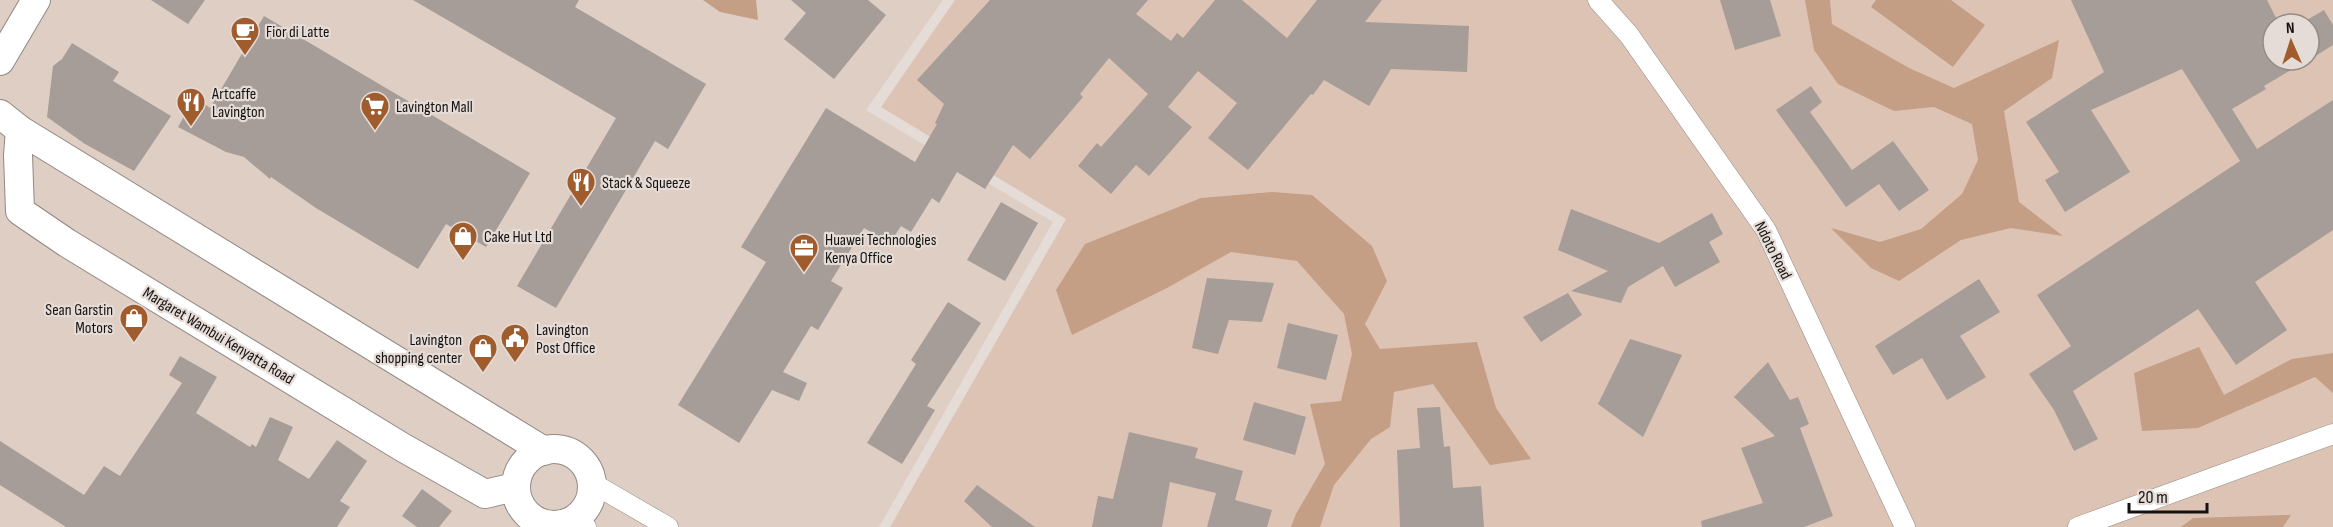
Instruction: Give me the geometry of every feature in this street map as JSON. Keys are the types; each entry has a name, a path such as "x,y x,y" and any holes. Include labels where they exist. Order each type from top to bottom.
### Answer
{"street":[{"path":"0,61 36,0"},
{"name":"Ndoto Road","path":"1598,0 1629,35 1766,230 1905,527"},
{"path":"10,122 543,451"},
{"name":"Margaret Wambui Kenyatta Road","path":"10,122 18,155 20,212 381,435 485,494 516,507"},
{"path":"2078,527 2333,434"},
{"path":"562,450 571,454 585,466 592,483 586,506 579,516 561,525 531,518 516,507 520,468 527,460 543,451 562,450"},
{"path":"592,483 669,527"}],"shaded area":[{"name":"Lavington shopping center","path":"0,0 943,0 866,110 1053,222 879,527 0,527"},
{"path":"703,0 756,0 758,20 720,12"},
{"path":"955,0 2333,0 2333,527 890,527 1066,219 881,107"},
{"path":"1805,0 1830,0 1832,24 1909,68 1954,88 2059,40 2052,78 2004,111 2019,202 2063,236 2011,228 1961,240 1899,281 1871,268 1831,228 1880,242 1921,229 1962,194 1978,160 1972,124 1934,107 1894,111 1838,84 1814,50"},
{"path":"1876,0 1951,0 1985,25 1953,67 1871,7"},
{"path":"1272,192 1312,195 1372,246 1387,281 1365,324 1380,349 1477,342 1496,408 1531,459 1490,465 1433,384 1394,392 1390,427 1371,439 1334,485 1320,527 1291,527 1325,464 1310,404 1341,401 1352,354 1344,314 1297,261 1231,252 1167,288 1072,335 1056,290 1085,244 1201,198"},
{"path":"2199,347 2224,395 2292,359 2333,353 2333,393 2315,377 2198,428 2142,431 2134,373"},
{"path":"2291,515 2283,527 2181,527 2193,518"}],"building":[{"path":"151,0 205,0 188,24"},
{"path":"413,0 579,0 575,7 706,84 668,149 655,141 556,308 517,286 616,118"},
{"path":"791,0 868,0 886,15 834,79 784,39 806,13"},
{"path":"990,0 1148,0 1136,14 1171,41 1177,33 1183,38 1215,0 1242,0 1287,38 1317,0 1382,0 1365,22 1469,26 1467,72 1391,69 1369,106 1324,80 1248,170 1208,138 1237,103 1198,71 1168,107 1192,127 1149,176 1136,165 1111,194 1078,166 1097,143 1101,147 1148,94 1109,58 1080,94 1083,97 1030,159 1013,145 985,189 957,172 939,203 932,198 911,232 901,226 890,243 864,228 831,281 843,288 818,330 811,326 783,372 807,383 799,401 772,390 739,443 678,405 766,262 741,247 826,108 915,162 937,124 935,123 944,104 917,80"},
{"path":"1720,0 1770,0 1781,36 1735,50"},
{"path":"2071,0 2267,0 2273,12 2261,12 2261,72 2288,72 2264,86 2266,89 2232,109 2257,149 2333,100 2333,230 2255,282 2287,330 2236,365 2198,309 2073,391 2098,439 2074,451 2054,410 2029,374 2071,346 2037,295 2240,161 2182,69 2091,110 2130,172 2065,212 2045,180 2059,172 2026,122 2104,72"},
{"path":"2324,10 2333,25 2333,45 2321,52 2321,12"},
{"name":"Lavington Mall","path":"264,16 530,173 486,247 446,224 418,269 316,208 271,177 270,179 244,157 226,152 178,127 195,97 210,108"},
{"path":"72,43 119,72 113,81 171,116 134,171 85,144 47,117 53,66 62,59"},
{"path":"1811,86 1822,102 1810,112 1852,170 1893,141 1929,190 1899,211 1879,184 1846,207 1776,110"},
{"path":"1001,202 1038,223 1005,281 967,260"},
{"path":"1571,209 1659,243 1712,213 1723,234 1709,242 1720,262 1675,287 1663,266 1628,287 1621,303 1571,291 1608,271 1558,250"},
{"path":"1207,278 1274,283 1262,322 1229,320 1218,354 1192,348"},
{"path":"1979,279 2000,312 1960,336 1986,377 1947,400 1922,358 1893,375 1875,346"},
{"path":"1568,293 1582,315 1541,342 1523,317"},
{"path":"948,302 981,323 927,406 935,410 902,464 867,443 916,364 911,360"},
{"path":"1288,323 1338,335 1326,380 1277,368"},
{"path":"1630,339 1682,355 1643,437 1598,404"},
{"path":"180,356 217,377 196,413 250,447 252,444 256,447 270,417 293,427 278,460 309,479 337,440 367,461 340,501 350,507 337,527 66,527 0,485 0,441 84,495 104,466 120,476 182,383 169,375"},
{"path":"1768,362 1790,400 1798,397 1809,424 1800,428 1833,516 1804,527 1702,527 1701,521 1763,503 1741,448 1775,436 1734,397"},
{"path":"1254,402 1306,417 1295,455 1243,440"},
{"path":"1440,407 1444,447 1450,446 1453,488 1481,486 1484,527 1400,527 1397,450 1420,448 1417,408"},
{"path":"1129,432 1198,448 1195,458 1243,471 1235,500 1272,510 1267,527 1207,527 1216,493 1170,482 1162,527 1092,527 1098,496 1113,499"},
{"path":"977,485 1035,527 992,527 964,501"},
{"path":"422,489 452,511 439,527 417,527 402,516"}],"place":[{"name":"Fior di Latte","path":"245,56"},
{"name":"Artcaffe Lavington","path":"191,128"},
{"name":"Lavington Mall","path":"375,132"},
{"name":"Stack & Squeeze","path":"581,208"},
{"name":"Cake Hut Ltd","path":"463,262"},
{"name":"Huawei Technologies Kenya Office","path":"804,274"},
{"name":"Sean Garstin Motors","path":"134,344"},
{"name":"Lavington Post Office","path":"515,364"},
{"name":"Lavington shopping center","path":"483,374"}]}
